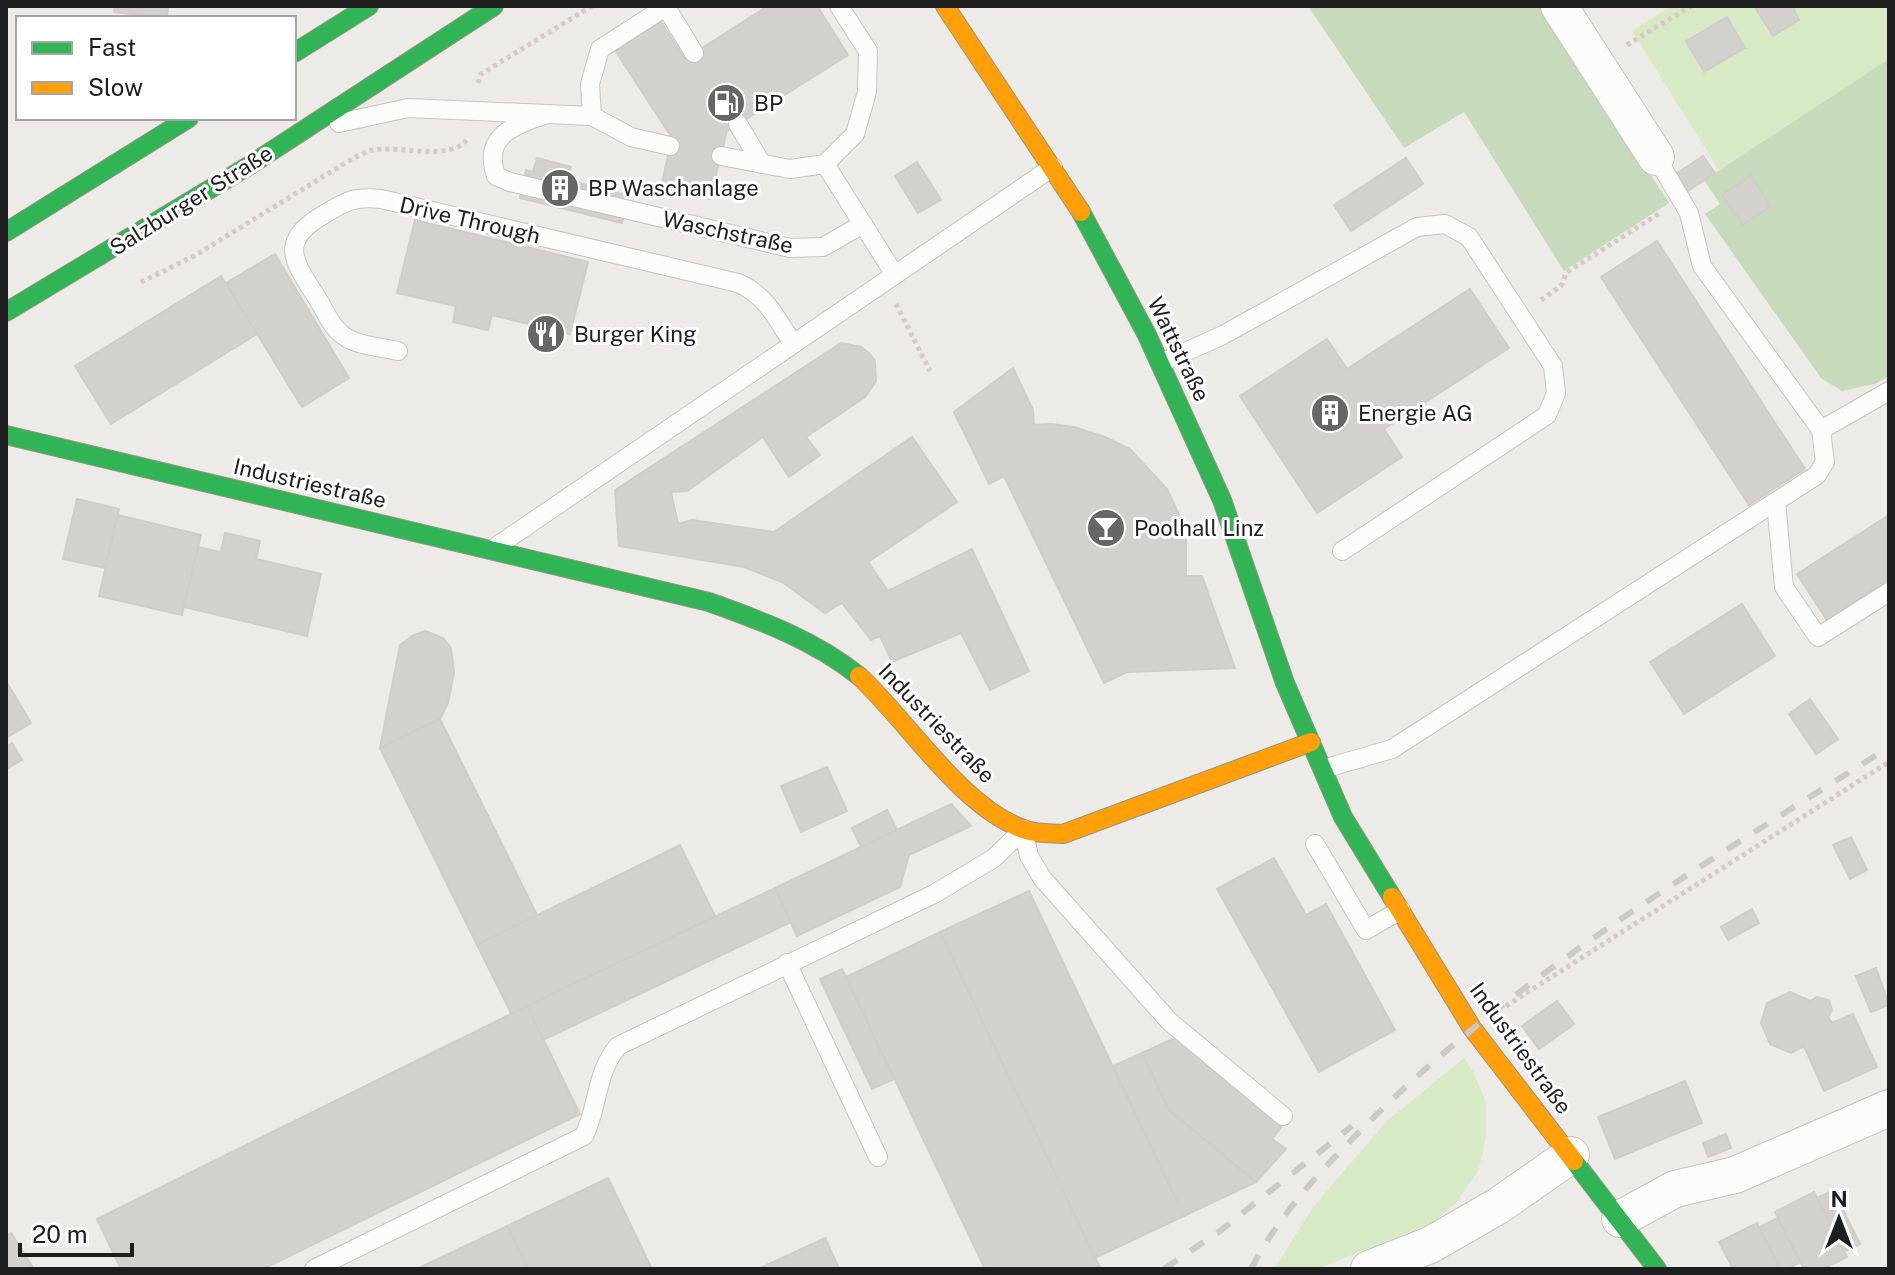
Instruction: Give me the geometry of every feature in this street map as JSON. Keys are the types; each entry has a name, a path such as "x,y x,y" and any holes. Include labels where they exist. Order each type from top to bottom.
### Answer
{"street":[{"path":"296,52 369,6"},
{"name":"Salzburger Straße","path":"6,312 250,165 494,6"},
{"name":"Wattstraße","path":"945,6 1053,167 1097,242 1160,363 1222,500 1285,683 1311,742"},
{"path":"1559,6 1656,157"},
{"path":"6,232 186,120"},
{"name":"Industriestraße","path":"6,435 709,602 769,623 819,647 860,678 970,794 1004,819 1024,829 1063,834 1311,742 1343,817 1472,1028 1657,1269"},
{"path":"1620,1219 1675,1189 1735,1175 1889,1108"},
{"path":"1369,1269 1430,1245 1485,1214 1571,1155"}],"lane":[{"path":"592,116 590,84 600,49 666,6 694,53"},
{"path":"721,156 790,169 825,164 855,134 867,92 868,51 839,6"},
{"path":"250,165 334,124 408,108 592,116 631,137 670,146"},
{"name":"Waschstraße","path":"548,114 512,126 496,144 492,162 496,176 510,182 790,248 823,247 863,224"},
{"path":"738,124 762,164"},
{"path":"1323,769 1392,749 1817,475 1825,462 1821,430 1702,266 1689,213 1656,157"},
{"path":"825,164 863,224 890,278"},
{"path":"490,550 1053,167"},
{"name":"Drive Through","path":"398,351 346,338 335,328 301,273 295,257 295,238 303,226 349,200 362,197 381,199 738,283 754,290 767,303 793,344"},
{"path":"1160,363 1223,335 1417,227 1445,224 1469,237 1553,366 1556,393 1547,415 1342,551"},
{"path":"1821,430 1889,391"},
{"path":"1776,502 1784,587 1818,637 1889,592"},
{"path":"314,1269 584,1136 593,1118 601,1074 618,1046 934,894 994,858 1024,829"},
{"path":"1024,829 1029,856 1042,878 1169,1021 1283,1116"},
{"path":"1315,844 1366,930 1401,910"},
{"path":"787,963 878,1157"}],"path":[{"path":"137,284 194,256 364,154 381,150 450,151 463,145 471,132 475,89 481,74 592,6"},
{"path":"1597,64 1691,6"},
{"path":"1519,314 1561,286 1566,273 1681,199"},
{"path":"890,278 930,371"},
{"path":"1472,1028 1889,762"}],"green space":[{"path":"1308,6 1541,6 1669,203 1564,271 1464,112 1404,148"},
{"path":"1671,6 1889,6 1889,59 1719,170 1632,31"},
{"path":"1889,59 1889,376 1875,384 1842,391 1821,378 1705,214 1720,204 1704,180"},
{"path":"1464,1058 1486,1103 1486,1136 1479,1169 1456,1203 1432,1223 1317,1269 1274,1269 1314,1206 1386,1122"}],"building":[{"path":"115,6 168,6 167,16 114,12"},
{"path":"768,6 817,6 848,55 727,131 710,199 661,187 672,138 615,50 661,22 685,59"},
{"path":"1761,6 1792,6 1799,20 1773,36 1756,9"},
{"path":"1727,17 1745,48 1704,72 1686,41"},
{"path":"1703,156 1715,173 1688,191 1676,174"},
{"name":"BP Waschanlage","path":"537,158 571,167 568,180 629,196 622,223 520,198 526,170 533,172"},
{"path":"1406,158 1423,184 1351,231 1334,205"},
{"path":"917,162 941,200 918,213 895,176"},
{"path":"1750,175 1771,206 1743,225 1722,195"},
{"path":"415,220 588,262 570,334 492,315 488,330 453,322 456,306 397,293"},
{"path":"1657,241 1805,469 1749,505 1601,277"},
{"path":"275,254 349,378 302,407 226,283"},
{"path":"221,276 257,334 111,424 75,366"},
{"name":"Energie AG","path":"1470,289 1509,348 1384,429 1402,457 1317,513 1240,396 1327,339 1347,369"},
{"path":"841,343 861,347 869,353 875,361 876,381 865,397 806,437 820,455 789,477 763,437 687,491 671,492 678,524 692,520 774,532 912,437 957,502 868,562 888,591 972,549 1029,671 990,690 961,633 892,662 880,636 871,640 842,603 825,613 782,582 744,567 619,546 615,490"},
{"name":"Poolhall Linz","path":"1013,368 1033,410 1034,425 1074,427 1130,449 1167,489 1186,538 1186,576 1202,576 1235,668 1127,672 1104,683 1004,476 989,484 954,412"},
{"path":"77,499 119,509 105,568 63,559"},
{"path":"118,515 201,535 182,615 99,596"},
{"path":"1889,515 1889,579 1827,620 1797,574"},
{"path":"225,533 260,541 256,559 321,574 307,636 184,607 198,547 221,552"},
{"path":"1742,604 1775,656 1684,714 1650,662"},
{"path":"425,631 443,638 451,648 454,673 448,703 440,719 380,748 400,645"},
{"path":"6,681 31,723 6,738"},
{"path":"1810,699 1838,739 1816,754 1789,714"},
{"path":"440,719 537,915 477,945 380,748"},
{"path":"12,743 22,760 6,769 6,747"},
{"path":"827,767 847,811 801,832 781,786"},
{"path":"951,804 971,826 909,855 900,887 797,936 775,888"},
{"path":"887,810 897,830 861,847 852,828"},
{"path":"1851,837 1867,870 1850,879 1833,845"},
{"path":"680,845 715,916 512,1015 477,945"},
{"path":"1274,858 1306,915 1326,904 1395,1030 1319,1072 1217,889"},
{"path":"775,888 791,922 543,1040 527,1006"},
{"path":"1029,891 1184,1216 1095,1258 940,932"},
{"path":"1752,909 1759,923 1728,940 1721,927"},
{"path":"940,932 1101,1269 985,1269 846,977"},
{"path":"1876,968 1889,1005 1871,1012 1856,976"},
{"path":"842,969 894,1079 872,1089 820,979"},
{"path":"1790,992 1810,1001 1817,997 1829,1000 1832,1010 1828,1017 1832,1023 1853,1014 1877,1067 1824,1091 1804,1046 1791,1053 1770,1044 1761,1023 1767,1003"},
{"path":"1557,1001 1574,1024 1539,1049 1522,1026"},
{"path":"527,1006 580,1114 263,1269 121,1269 97,1219"},
{"path":"1177,1037 1282,1126 1272,1139 1286,1149 1256,1182 1169,1110 1142,1053"},
{"path":"1142,1053 1169,1110 1256,1182 1184,1216 1113,1066"},
{"path":"1685,1081 1702,1123 1615,1159 1598,1117"},
{"path":"1726,1134 1731,1148 1708,1157 1703,1143"},
{"path":"608,1178 652,1269 528,1269 507,1226"},
{"path":"1833,1190 1860,1244 1844,1252 1817,1198"},
{"path":"1814,1192 1847,1257 1823,1269 1804,1269 1775,1212"},
{"path":"1778,1218 1800,1262 1787,1269 1780,1269 1759,1227"},
{"path":"1757,1223 1780,1269 1733,1269 1719,1242"},
{"path":"507,1226 528,1269 417,1269"},
{"path":"11,1233 34,1269 6,1269 6,1237"},
{"path":"825,1238 838,1266 832,1269 758,1269"}],"railway":[{"path":"1251,1269 1289,1210 1335,1156 1427,1068 1488,1016 1685,876 1889,747"},
{"path":"1164,1269 1220,1231 1352,1126"}],"traffic: fast":[{"path":"296,52 369,6"},
{"path":"6,312 250,165 494,6"},
{"path":"6,232 186,120"},
{"path":"1081,212 1147,335 1222,500 1285,683 1343,817 1392,897"},
{"path":"6,435 709,602 806,642 859,676"},
{"path":"1574,1161 1657,1269"}],"traffic: slow":[{"path":"945,6 1081,212"},
{"path":"859,676 958,784 1002,819 1035,832 1063,834 1311,742"},
{"path":"1392,897 1472,1028 1574,1161"}],"place":[{"name":"BP","path":"726,103"},
{"name":"BP Waschanlage","path":"560,188"},
{"name":"Burger King","path":"546,334"},
{"name":"Energie AG","path":"1330,413"},
{"name":"Poolhall Linz","path":"1106,528"}]}
